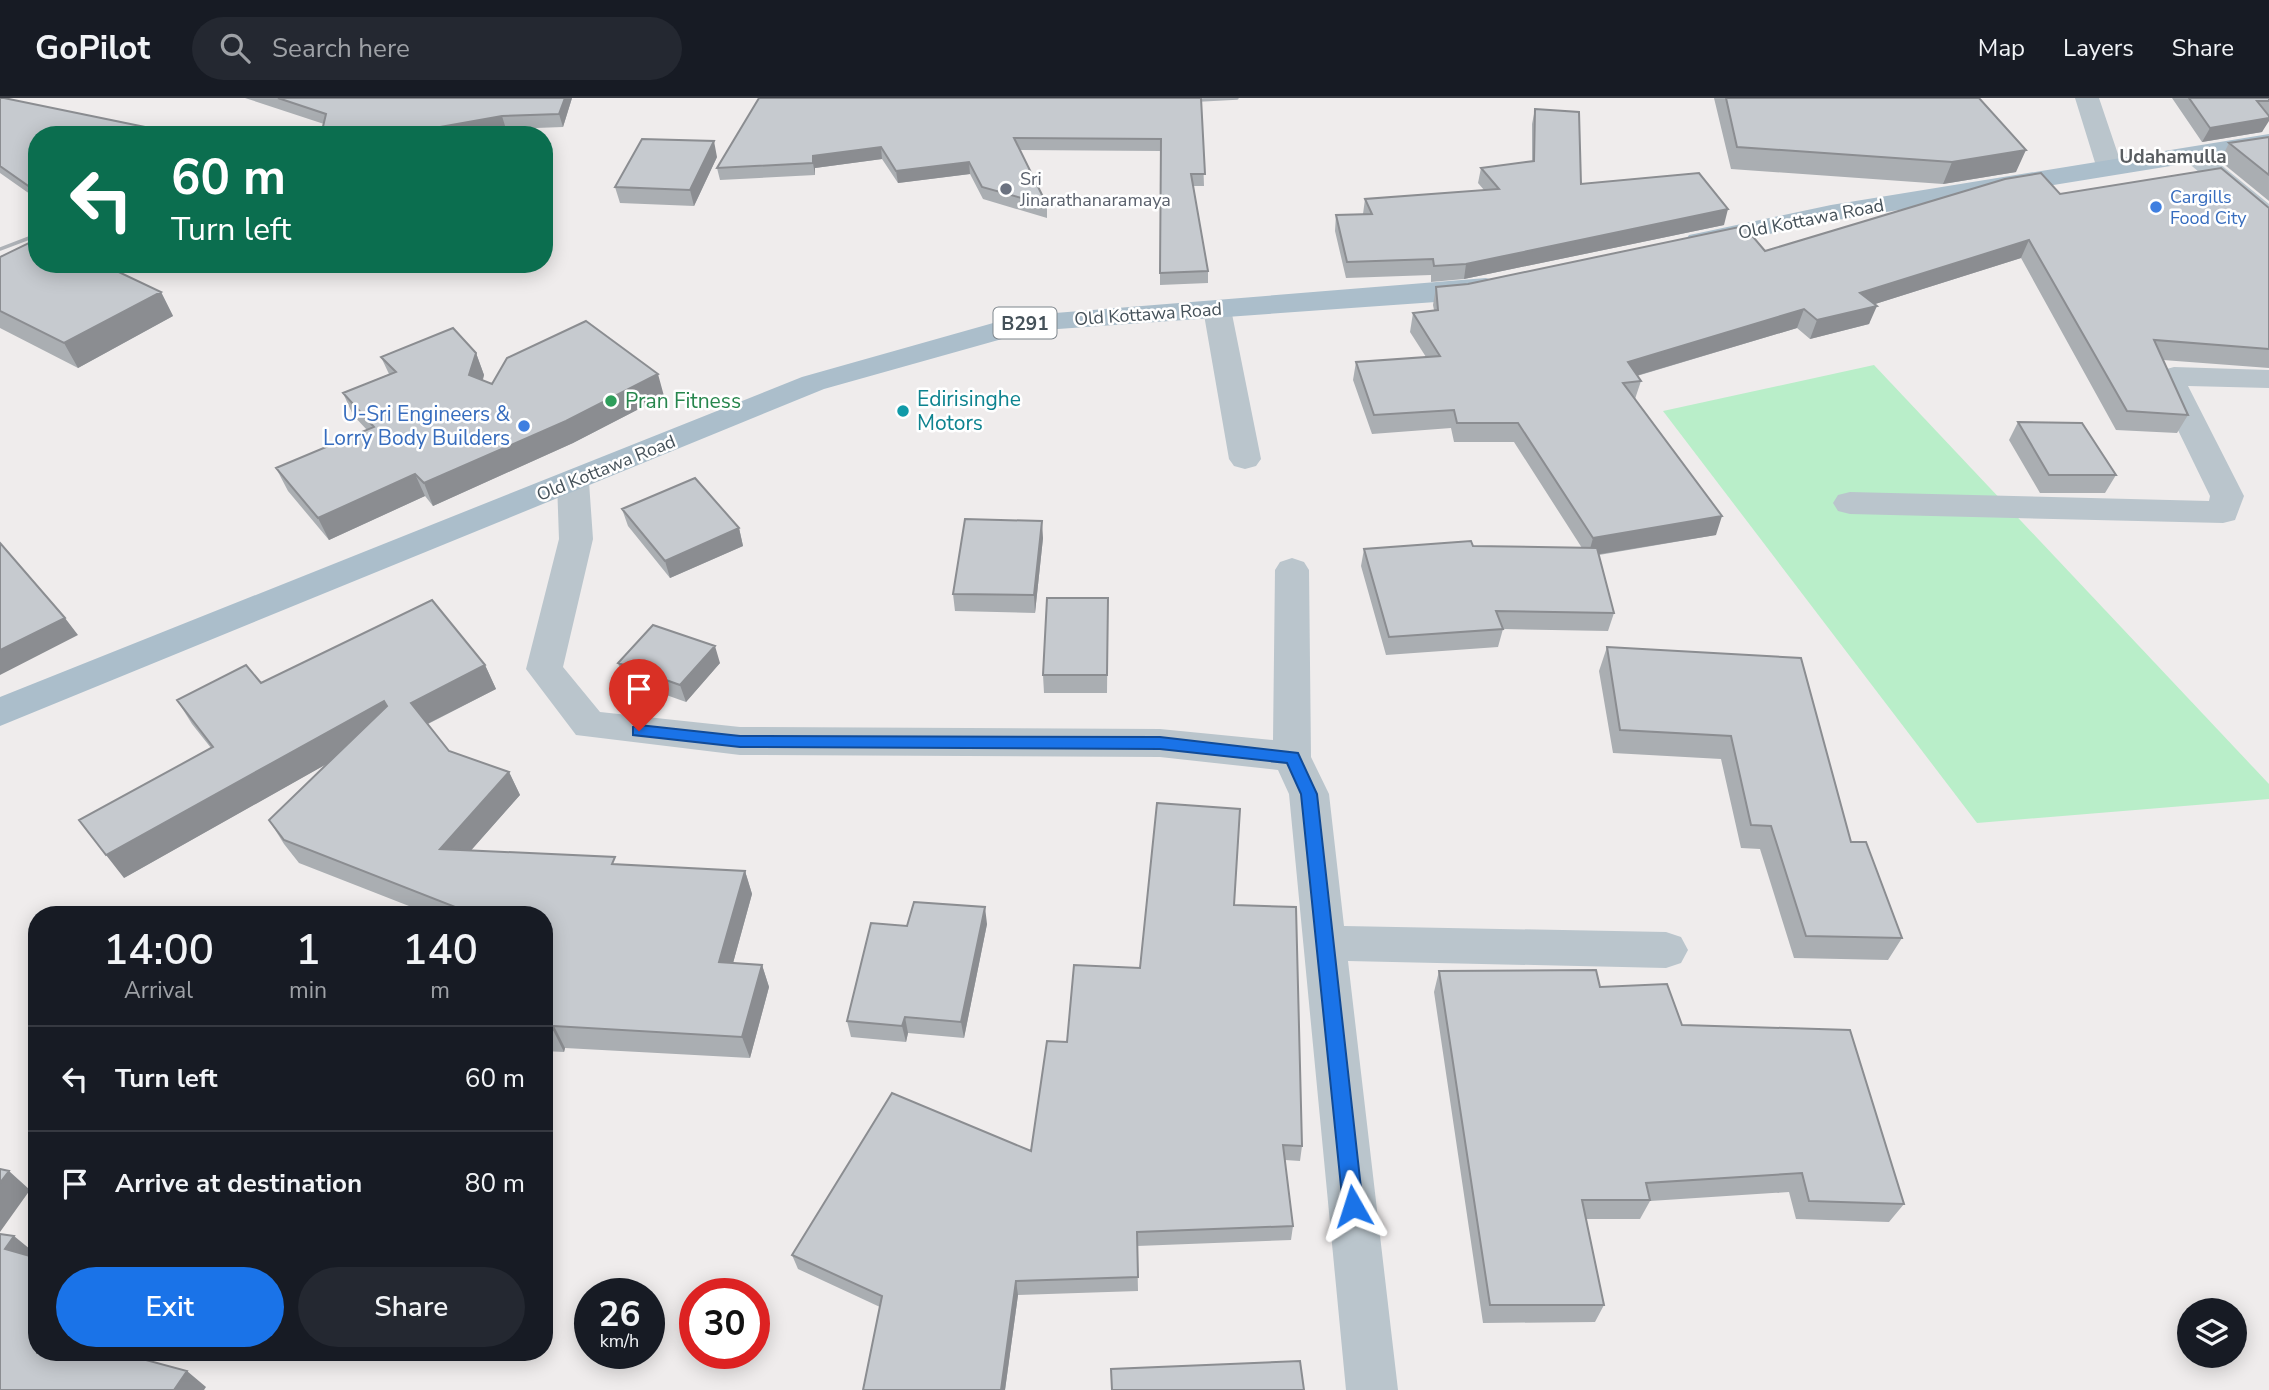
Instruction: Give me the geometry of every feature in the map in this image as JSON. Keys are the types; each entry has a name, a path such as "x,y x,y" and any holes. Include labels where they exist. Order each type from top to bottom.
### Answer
{"main road":[{"name":"Old Kottawa Road","path":"1668,248 1831,213 2269,142"},
{"name":"Old Kottawa Road","path":"0,712 813,383 1028,322 1464,291 1518,280"}],"street":[{"path":"2087,98 2110,169"},
{"path":"2194,156 2269,218"},
{"path":"1217,309 1245,458"},
{"path":"1850,503 2223,512 2227,496 2172,387 2174,376 2269,379"},
{"path":"573,482 576,539 544,669 589,725 740,741 1160,743 1292,757"},
{"path":"1292,570 1292,757 1309,794 1372,1390"},
{"path":"1326,943 1666,950"}],"green space":[{"path":"1874,365 2269,784 2269,799 1977,823 1663,411"}],"building":[{"path":"0,98 140,126 28,126 28,186 0,166"},
{"path":"278,98 565,98 559,114 502,116 446,126 323,126 326,114"},
{"path":"759,98 1201,98 1205,174 1191,174 1208,271 1160,273 1161,139 1014,138 1047,205 982,187 969,162 896,171 881,147 813,156 813,163 717,168"},
{"path":"1726,98 1979,98 2026,150 1952,162 1737,147"},
{"path":"2189,98 2269,98 2269,101 2257,101 2269,118 2210,128"},
{"path":"1535,109 1579,112 1581,184 1699,173 1728,209 1466,264 1434,266 1433,259 1347,262 1336,215 1372,214 1365,199 1499,189 1481,168 1534,161"},
{"path":"2269,137 2269,175 2229,143"},
{"path":"642,139 714,141 690,190 615,187"},
{"path":"2221,168 2269,208 2269,349 2154,340 2188,415 2127,411 2029,240 1860,293 1877,306 1817,320 1804,309 1628,362 1641,381 1623,383 1722,516 1593,538 1518,423 1457,423 1454,410 1374,415 1356,362 1440,356 1413,313 1438,310 1436,287 1468,284 1744,226 1765,251 2005,179 2041,173 2060,194"},
{"path":"28,243 28,273 121,273 161,292 64,343 0,311 0,257"},
{"path":"586,321 658,374 566,421 424,483 415,474 318,518 276,468 374,427 343,393 396,372 381,357 453,328 476,353 469,375 492,384 507,358"},
{"path":"2018,422 2082,423 2116,475 2049,475"},
{"path":"695,478 739,528 665,561 622,509"},
{"path":"965,519 1042,521 1034,595 953,594"},
{"path":"1471,541 1473,546 1597,548 1614,613 1496,611 1503,629 1389,637 1364,549"},
{"path":"0,543 65,618 0,650"},
{"path":"1047,598 1108,598 1107,675 1043,675"},
{"path":"432,600 485,665 411,703 449,751 509,772 440,849 615,857 612,864 745,871 719,962 762,965 742,1037 554,1026 553,1030 553,906 453,906 284,840 269,820 387,706 384,701 106,855 79,820 213,747 177,700 246,665 261,683"},
{"path":"653,625 715,646 680,685 618,663"},
{"path":"1607,647 1801,658 1851,842 1866,842 1902,938 1806,936 1771,826 1751,825 1731,736 1620,730"},
{"path":"1157,803 1240,809 1234,905 1296,907 1302,1146 1283,1145 1293,1226 1137,1232 1138,1277 1016,1281 1001,1390 863,1390 882,1296 792,1255 892,1093 1031,1151 1047,1041 1067,1042 1074,965 1140,968"},
{"path":"914,902 985,907 961,1022 905,1017 902,1026 847,1021 871,923 907,926"},
{"path":"1596,970 1600,987 1667,984 1682,1025 1850,1030 1904,1204 1809,1201 1802,1173 1646,1183 1650,1200 1582,1200 1604,1305 1490,1305 1439,971"},
{"path":"0,1169 9,1171 0,1183"},
{"path":"0,1234 14,1236 5,1249 28,1255 28,1361 150,1361 187,1371 174,1390 0,1390"},
{"path":"1300,1361 1304,1390 1112,1390 1111,1369"}],"railway":[{"path":"1181,101 1237,98"},
{"path":"0,249 28,238"}],"place":[{"name":"Sri Jinarathanaramaya","path":"1006,189"},
{"name":"Cargills Food City","path":"2156,207"},
{"name":"Pran Fitness","path":"611,401"},
{"name":"Edirisinghe Motors","path":"903,411"},
{"name":"U-Sri Engineers & Lorry Body Builders","path":"524,426"}],"district":[{"name":"Udahamulla","path":"2173,156"}],"route":[{"path":"639,731 740,741 1160,743 1292,757 1309,794 1353,1206"}]}
